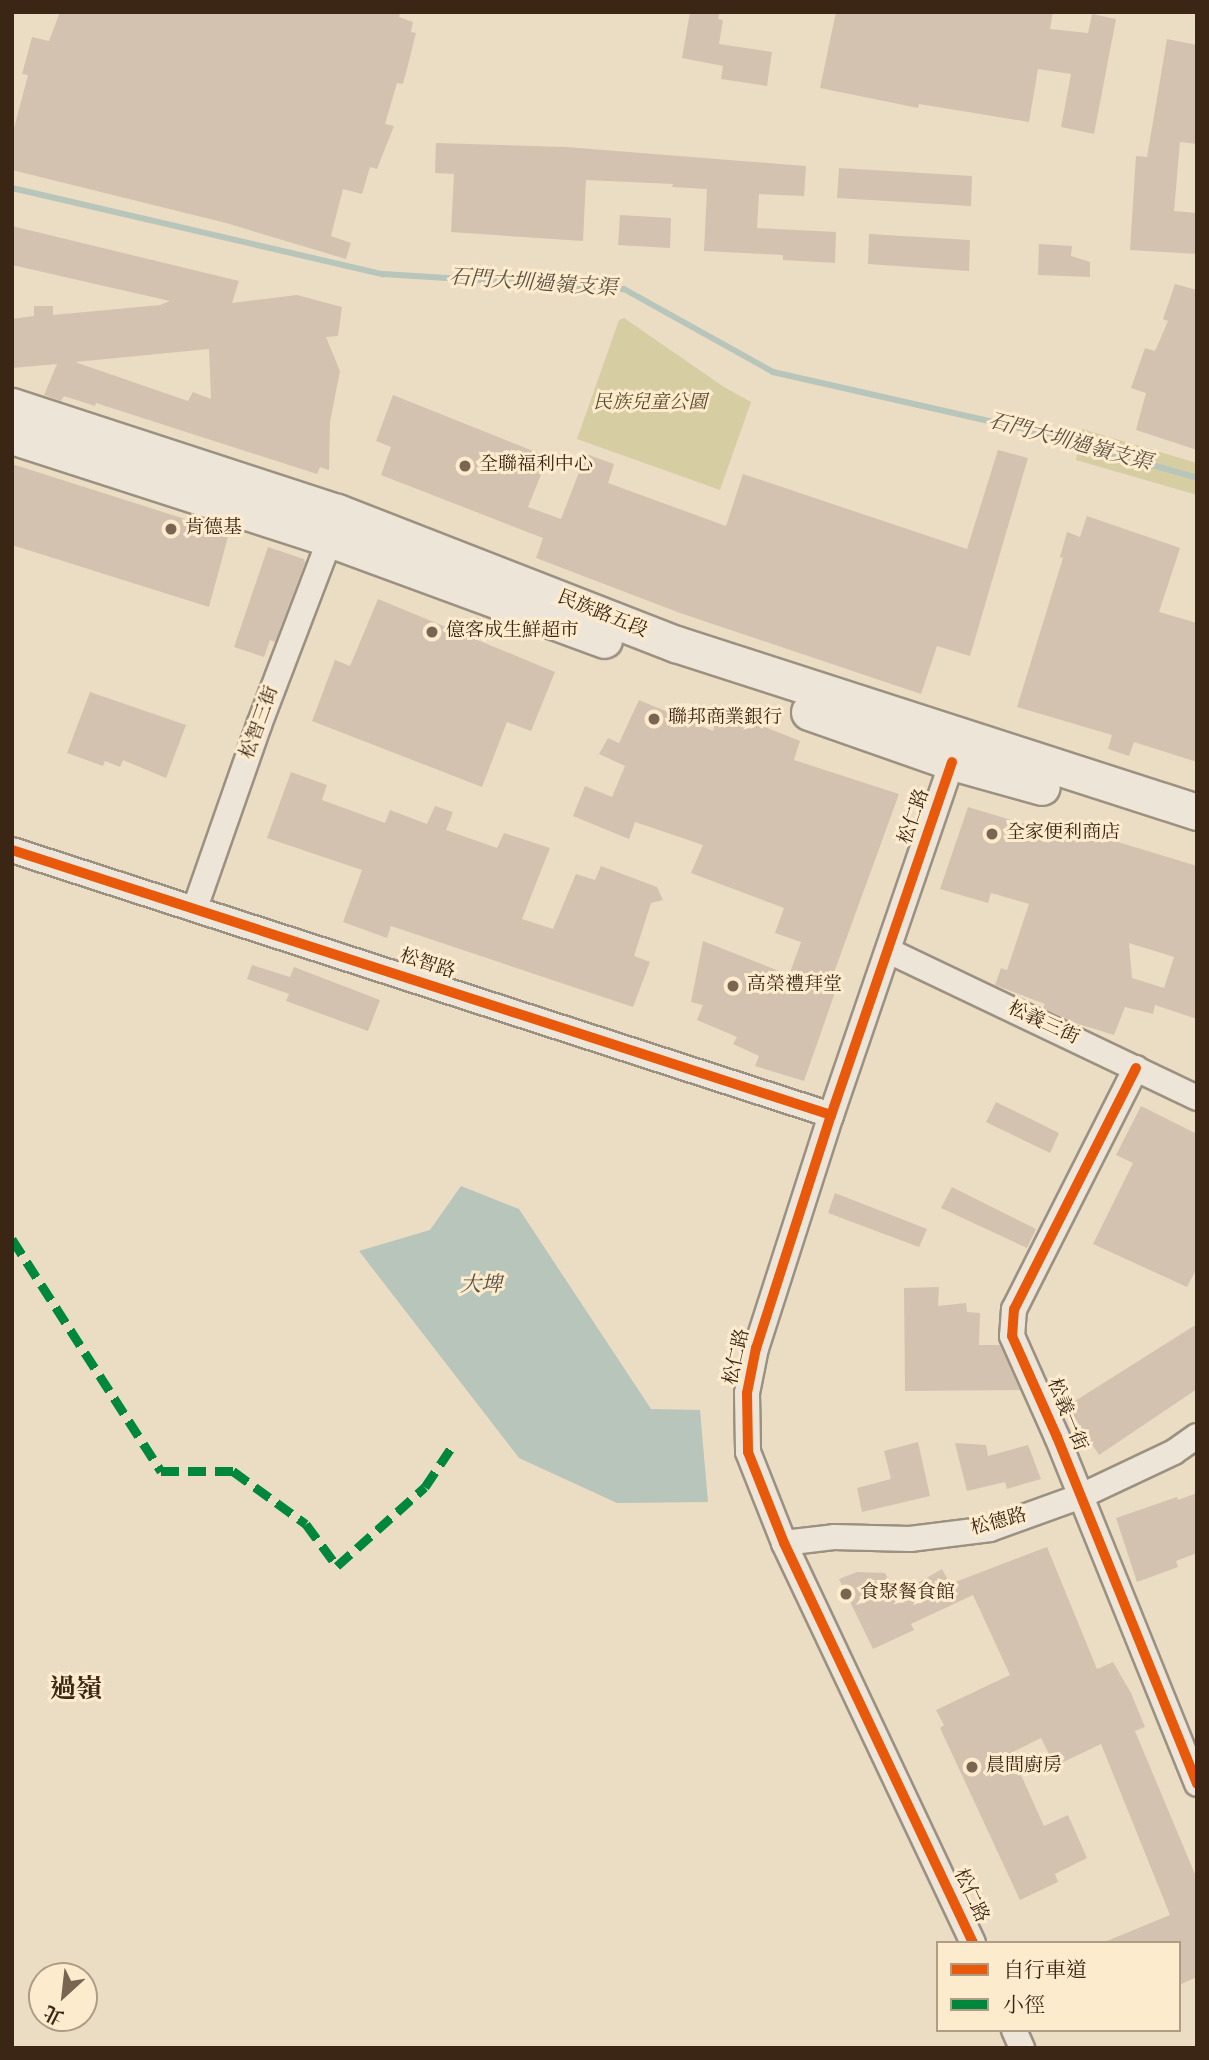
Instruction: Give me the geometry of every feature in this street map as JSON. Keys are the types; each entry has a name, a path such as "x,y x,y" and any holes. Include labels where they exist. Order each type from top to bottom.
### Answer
{"main road":[{"name":"民族路五段","path":"12,406 337,512 676,644 1197,812"},
{"name":"民族路五段","path":"12,436 330,539 509,607 952,762 1056,791 1197,837"}],"street":[{"name":"松智三街","path":"195,908 259,725 330,539"},
{"name":"松仁路","path":"952,762 831,1115 756,1348 747,1393 748,1452 784,1543 971,1941"},
{"name":"松智路","path":"12,850 831,1115"},
{"name":"松義三街","path":"889,951 1197,1098"},
{"name":"松義一街","path":"1136,1068 1014,1309 1012,1336 1057,1437 1197,1784"},
{"name":"松德路","path":"784,1543 834,1537 910,1539 990,1529 1079,1497 1174,1451 1197,1436"},
{"path":"1015,2032 1022,2048"}],"green space":[{"name":"民族兒童公園","path":"624,318 724,387 751,402 720,490 577,439 619,320"},
{"path":"1082,429 1197,463 1197,495 1076,460"}],"water":[{"name":"大埤","path":"461,1186 519,1209 651,1409 700,1410 708,1502 617,1503 519,1458 359,1251 430,1230"}],"building":[{"path":"60,12 400,12 399,17 413,22 411,32 416,33 403,84 397,83 385,124 394,126 377,169 370,167 362,194 343,189 331,236 351,243 346,259 226,223 12,170 12,136 28,75 22,74 32,37 49,41"},
{"path":"690,12 720,12 718,19 723,20 719,44 772,52 767,86 721,79 723,66 682,58"},
{"path":"836,12 1053,12 1050,29 1088,33 1092,14 1116,19 1094,134 1061,127 1071,74 1038,69 1029,122 919,104 918,108 820,88"},
{"path":"1167,39 1197,45 1197,144 1180,142 1174,211 1197,213 1197,254 1130,250 1136,156 1147,157"},
{"path":"436,143 566,147 806,166 804,196 759,194 757,228 836,232 835,263 783,260 783,255 704,251 707,189 672,187 673,184 586,180 583,241 451,232 454,174 435,173"},
{"path":"839,168 972,176 971,206 837,198"},
{"path":"620,215 671,218 670,248 618,245"},
{"path":"12,226 239,281 232,303 297,295 342,307 338,336 326,337 340,371 330,422 329,470 320,467 317,474 96,403 95,406 64,396 61,401 44,395 57,364 12,368 12,319 34,316 34,306 53,306 53,315 160,305 170,301 12,265","holes":["209,349 211,399 193,392 188,401 75,362"]},
{"path":"869,234 970,240 969,271 868,264"},
{"path":"1039,244 1072,246 1071,256 1090,262 1090,277 1038,275"},
{"path":"1175,284 1197,290 1197,450 1136,430 1146,393 1131,388 1145,348 1155,351 1168,321 1163,319"},
{"path":"393,395 548,457 528,507 561,519 586,454 614,464 608,483 726,526 743,474 967,549 998,450 1028,458 970,656 937,646 921,694 680,613 536,558 543,538 381,475 391,447 376,441"},
{"path":"12,464 229,533 209,607 12,545"},
{"path":"1087,516 1180,548 1159,612 1197,623 1197,762 1134,742 1129,756 1108,749 1112,735 1017,707 1063,558 1060,557 1067,532 1080,537"},
{"path":"268,547 304,559 305,563 275,642 270,640 264,657 234,647"},
{"path":"378,599 555,672 531,731 507,722 482,787 312,721 335,660 350,666"},
{"path":"90,692 186,725 166,778 123,760 120,767 105,761 103,766 67,753"},
{"path":"639,700 713,731 718,713 750,721 800,741 794,760 899,794 832,978 839,981 804,1081 755,1066 759,1056 733,1044 737,1037 697,1020 703,1005 691,1002 703,941 789,975 801,942 775,933 784,908 691,873 703,845 635,822 629,839 573,816 585,786 612,797 625,766 599,754 608,738 619,743"},
{"path":"291,772 327,785 322,800 385,823 390,810 427,824 435,806 453,812 446,830 497,848 504,833 550,848 522,919 553,929 576,874 595,880 601,866 657,887 663,900 651,903 634,956 650,962 633,1007 391,926 387,938 343,922 362,870 267,838"},
{"path":"968,807 1052,832 1055,823 1197,866 1197,1019 1155,1005 1153,1014 1125,1007 1114,1035 1072,1022 1043,1008 1045,1004 995,985 1001,968 1007,970 1029,904 991,893 988,903 940,889","holes":["1129,943 1174,957 1164,988 1132,978"]},
{"path":"252,965 290,977 294,967 380,1000 368,1031 286,1001 289,994 247,979"},
{"path":"996,1102 1059,1133 1050,1153 986,1122"},
{"path":"1141,1106 1197,1134 1197,1268 1187,1287 1093,1244 1133,1163 1116,1155"},
{"path":"952,1187 1036,1229 1027,1248 941,1208"},
{"path":"835,1193 927,1229 919,1247 828,1213"},
{"path":"939,1287 938,1306 966,1303 967,1312 980,1313 979,1345 1000,1345 1020,1390 905,1391 904,1288"},
{"path":"1197,1324 1197,1389 1099,1455 1067,1406"},
{"path":"918,1442 930,1496 862,1512 857,1488 891,1479 884,1451"},
{"path":"955,1443 986,1445 988,1456 1028,1445 1041,1479 1007,1489 1005,1482 967,1491"},
{"path":"1197,1493 1197,1553 1176,1561 1178,1567 1137,1582 1116,1518"},
{"path":"1047,1547 1097,1669 1113,1662 1131,1693 1145,1727 1135,1731 1197,1879 1197,1977 1181,1984 1181,1941 1107,1941 1170,1915 1101,1744 1055,1766 1041,1738 1011,1753 1044,1826 1068,1815 1087,1858 1055,1874 1058,1882 1020,1900 940,1728 944,1725 936,1710 1010,1675 973,1595 911,1624 914,1630 873,1649 839,1579 857,1572 885,1573 897,1595 942,1569 950,1584"}],"waterway":[{"name":"石門大圳過嶺支渠","path":"12,188 383,274 624,289 773,372 1029,430 1197,478"}],"marked path":[{"path":"12,1239 161,1471 233,1471 306,1524 337,1566 425,1487 453,1445"}],"cycle path":[{"path":"952,762 831,1115 756,1348 747,1393 748,1452 784,1543 972,1941"},
{"path":"12,850 831,1115"},
{"path":"1136,1068 1014,1309 1012,1336 1057,1437 1197,1784"}],"place":[{"name":"全聯福利中心","path":"465,466"},
{"name":"肯德基","path":"171,529"},
{"name":"億客成生鮮超市","path":"432,632"},
{"name":"聯邦商業銀行","path":"654,719"},
{"name":"全家便利商店","path":"992,834"},
{"name":"高榮禮拜堂","path":"733,986"},
{"name":"食聚餐食館","path":"846,1594"},
{"name":"晨間廚房","path":"972,1767"}],"district":[{"name":"過嶺","path":"76,1691"}]}
